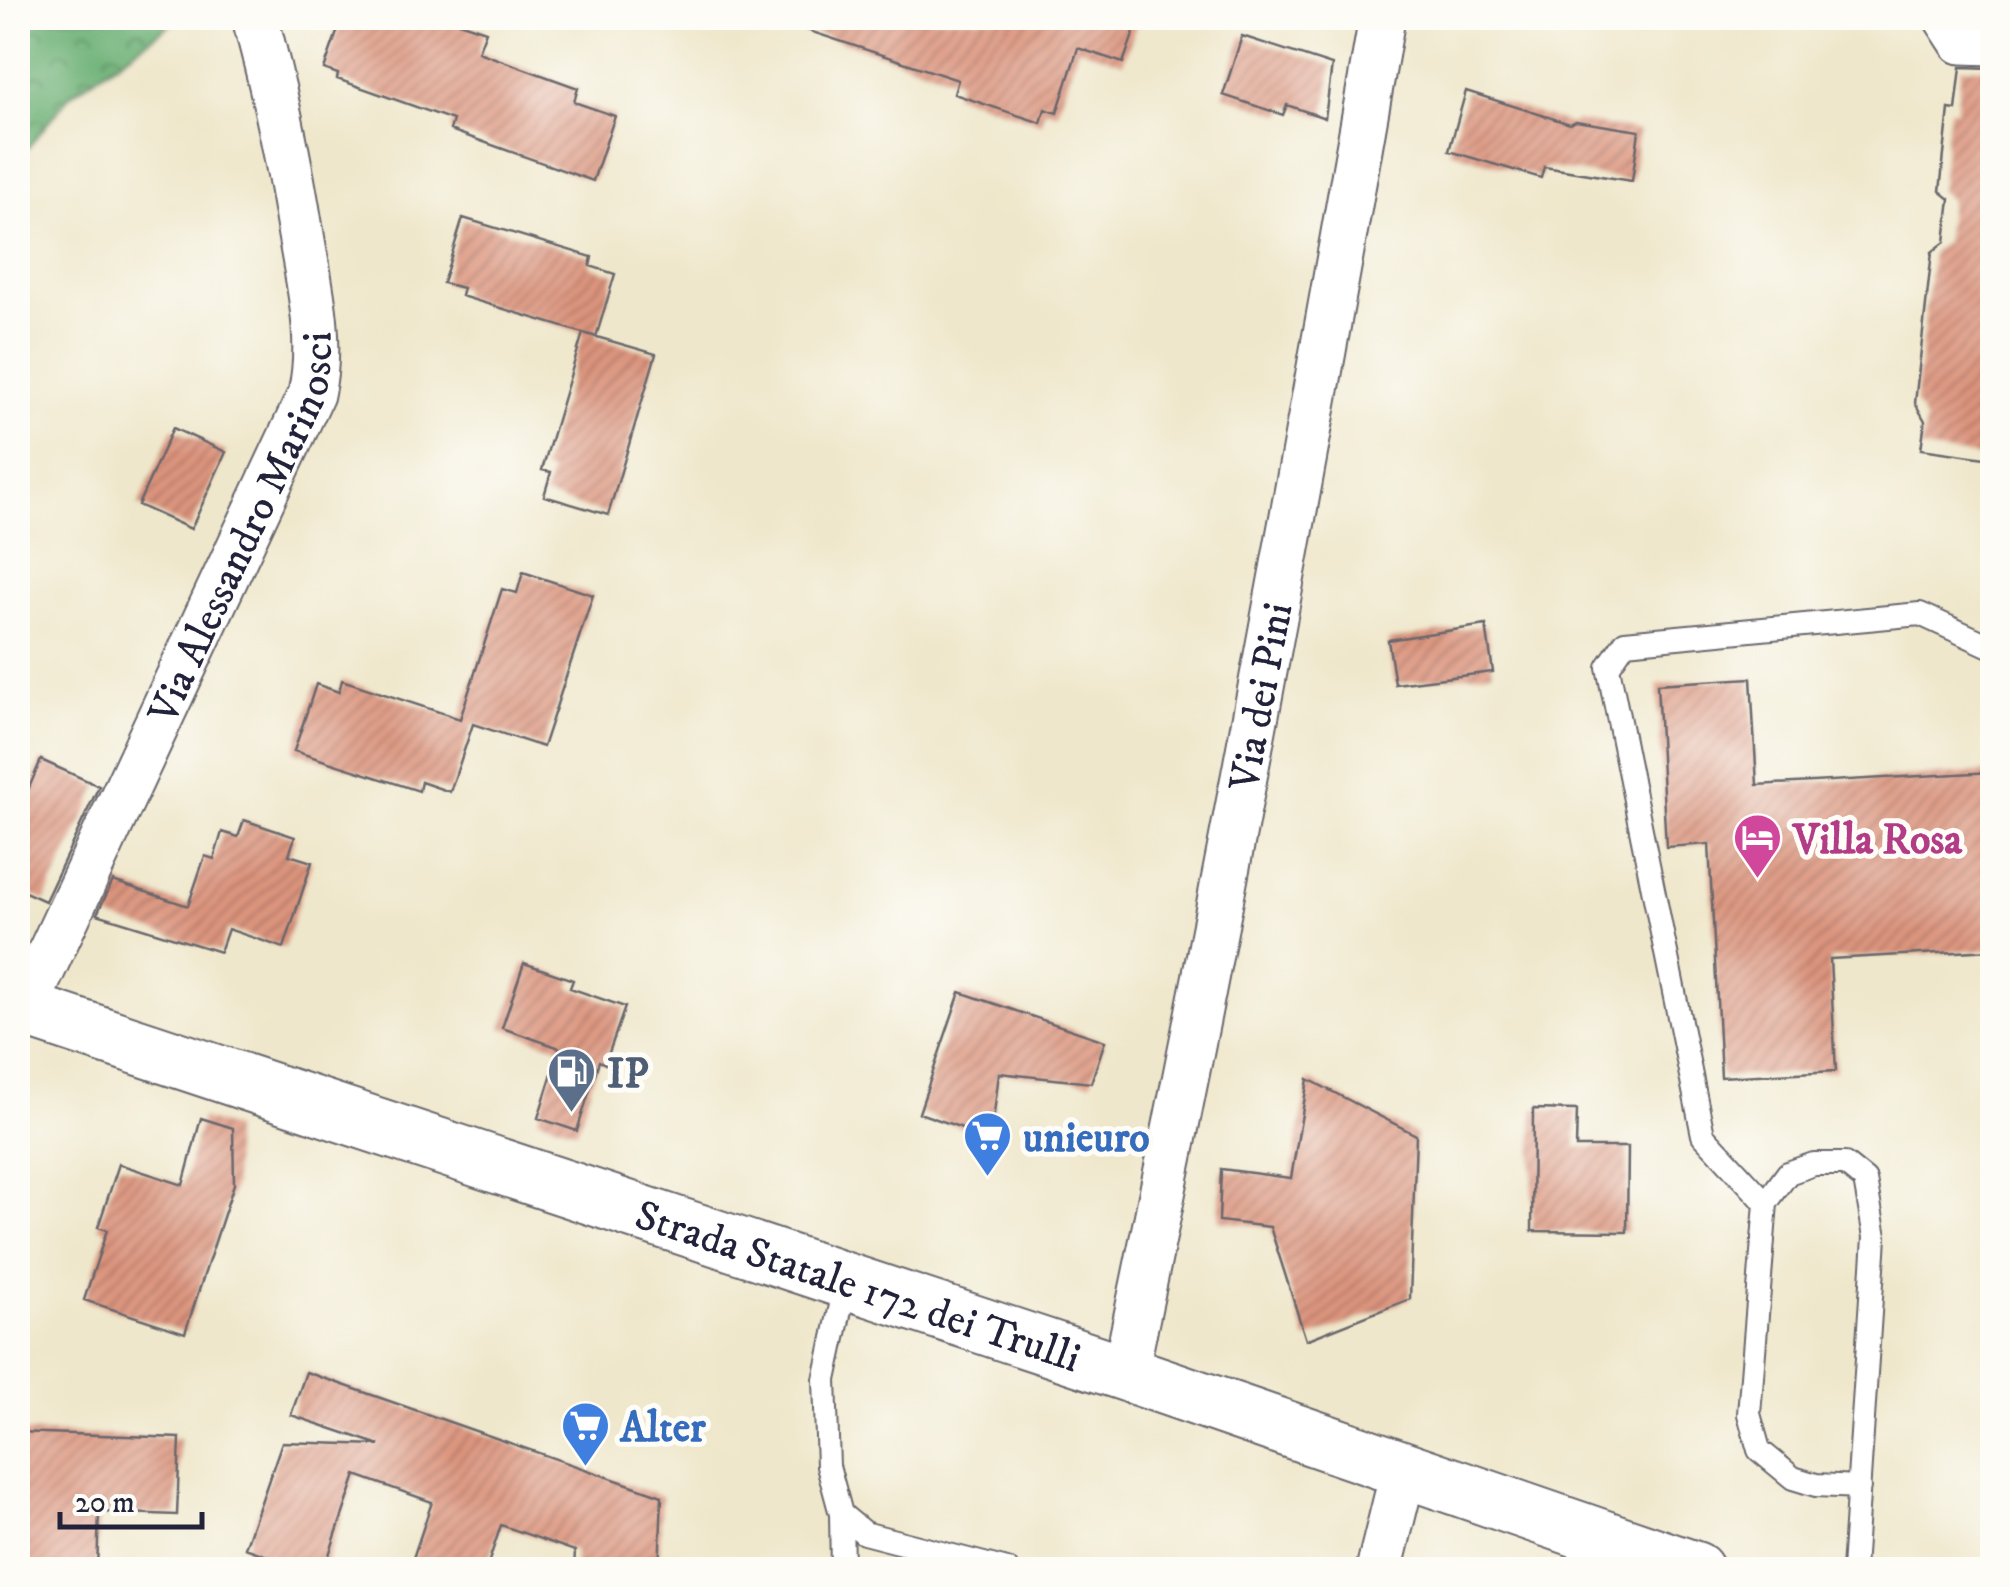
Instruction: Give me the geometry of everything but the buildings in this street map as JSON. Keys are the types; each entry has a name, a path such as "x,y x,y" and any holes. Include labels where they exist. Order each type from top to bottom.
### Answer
{"main road":[{"name":"Strada Statale 172 dei Trulli","path":"21,1008 1125,1374 1696,1570"}],"street":[{"name":"Via Alessandro Marinosci","path":"21,1008 310,394 318,365 314,312 279,105 255,18"},
{"name":"Via dei Pini","path":"1125,1374 1181,1107 1314,410 1382,18"},
{"path":"1947,18 1962,42 1992,42"},
{"path":"1378,1570 1404,1469"}],"lane":[{"path":"1766,1204 1703,1135 1608,668 1625,642 1920,614 1992,647"},
{"path":"1853,1570 1875,1237 1865,1180 1845,1164 1814,1164 1788,1173 1766,1204 1750,1414 1759,1450 1793,1478 1858,1487"},
{"path":"842,1570 841,1514 828,1466 825,1380 846,1282"},
{"path":"841,1514 864,1533 1008,1570"}],"green space":[{"path":"18,18 180,18 70,95 18,160"}],"place":[{"name":"Villa Rosa","path":"1758,880"},
{"name":"IP","path":"572,1114"},
{"name":"unieuro","path":"988,1178"},
{"name":"Alter","path":"585,1468"}]}
